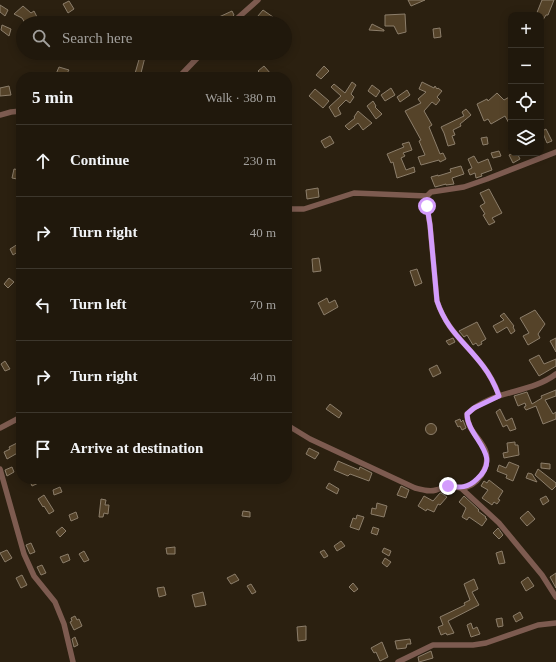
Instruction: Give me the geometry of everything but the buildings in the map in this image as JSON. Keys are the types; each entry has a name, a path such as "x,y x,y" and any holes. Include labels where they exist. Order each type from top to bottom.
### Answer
{"street":[{"path":"240,16 258,0"},
{"path":"184,72 195,60"},
{"path":"0,115 16,112"},
{"path":"499,396 492,380 483,366 457,338 447,325 441,313 437,301 430,225 426,200 427,196 431,192 464,187 556,152"},
{"path":"292,209 304,209 354,193 427,196"},
{"path":"292,428 310,439 416,488 425,491 434,491 448,486 461,488 471,485 481,476 487,464 486,452 467,420 467,414 474,408 499,396 543,382 556,374"},
{"path":"0,428 16,420"},
{"path":"0,469 24,554 34,576 55,602 64,624 73,662"},
{"path":"461,488 499,523 542,575 556,597"},
{"path":"398,662 433,645 473,645 486,643 538,626 556,623"}],"route":[{"path":"427,206 437,301 441,313 447,325 457,338 483,366 492,380 499,396 474,408 467,414 467,420 486,452 487,464 481,476 471,485 461,488 448,486"}]}
